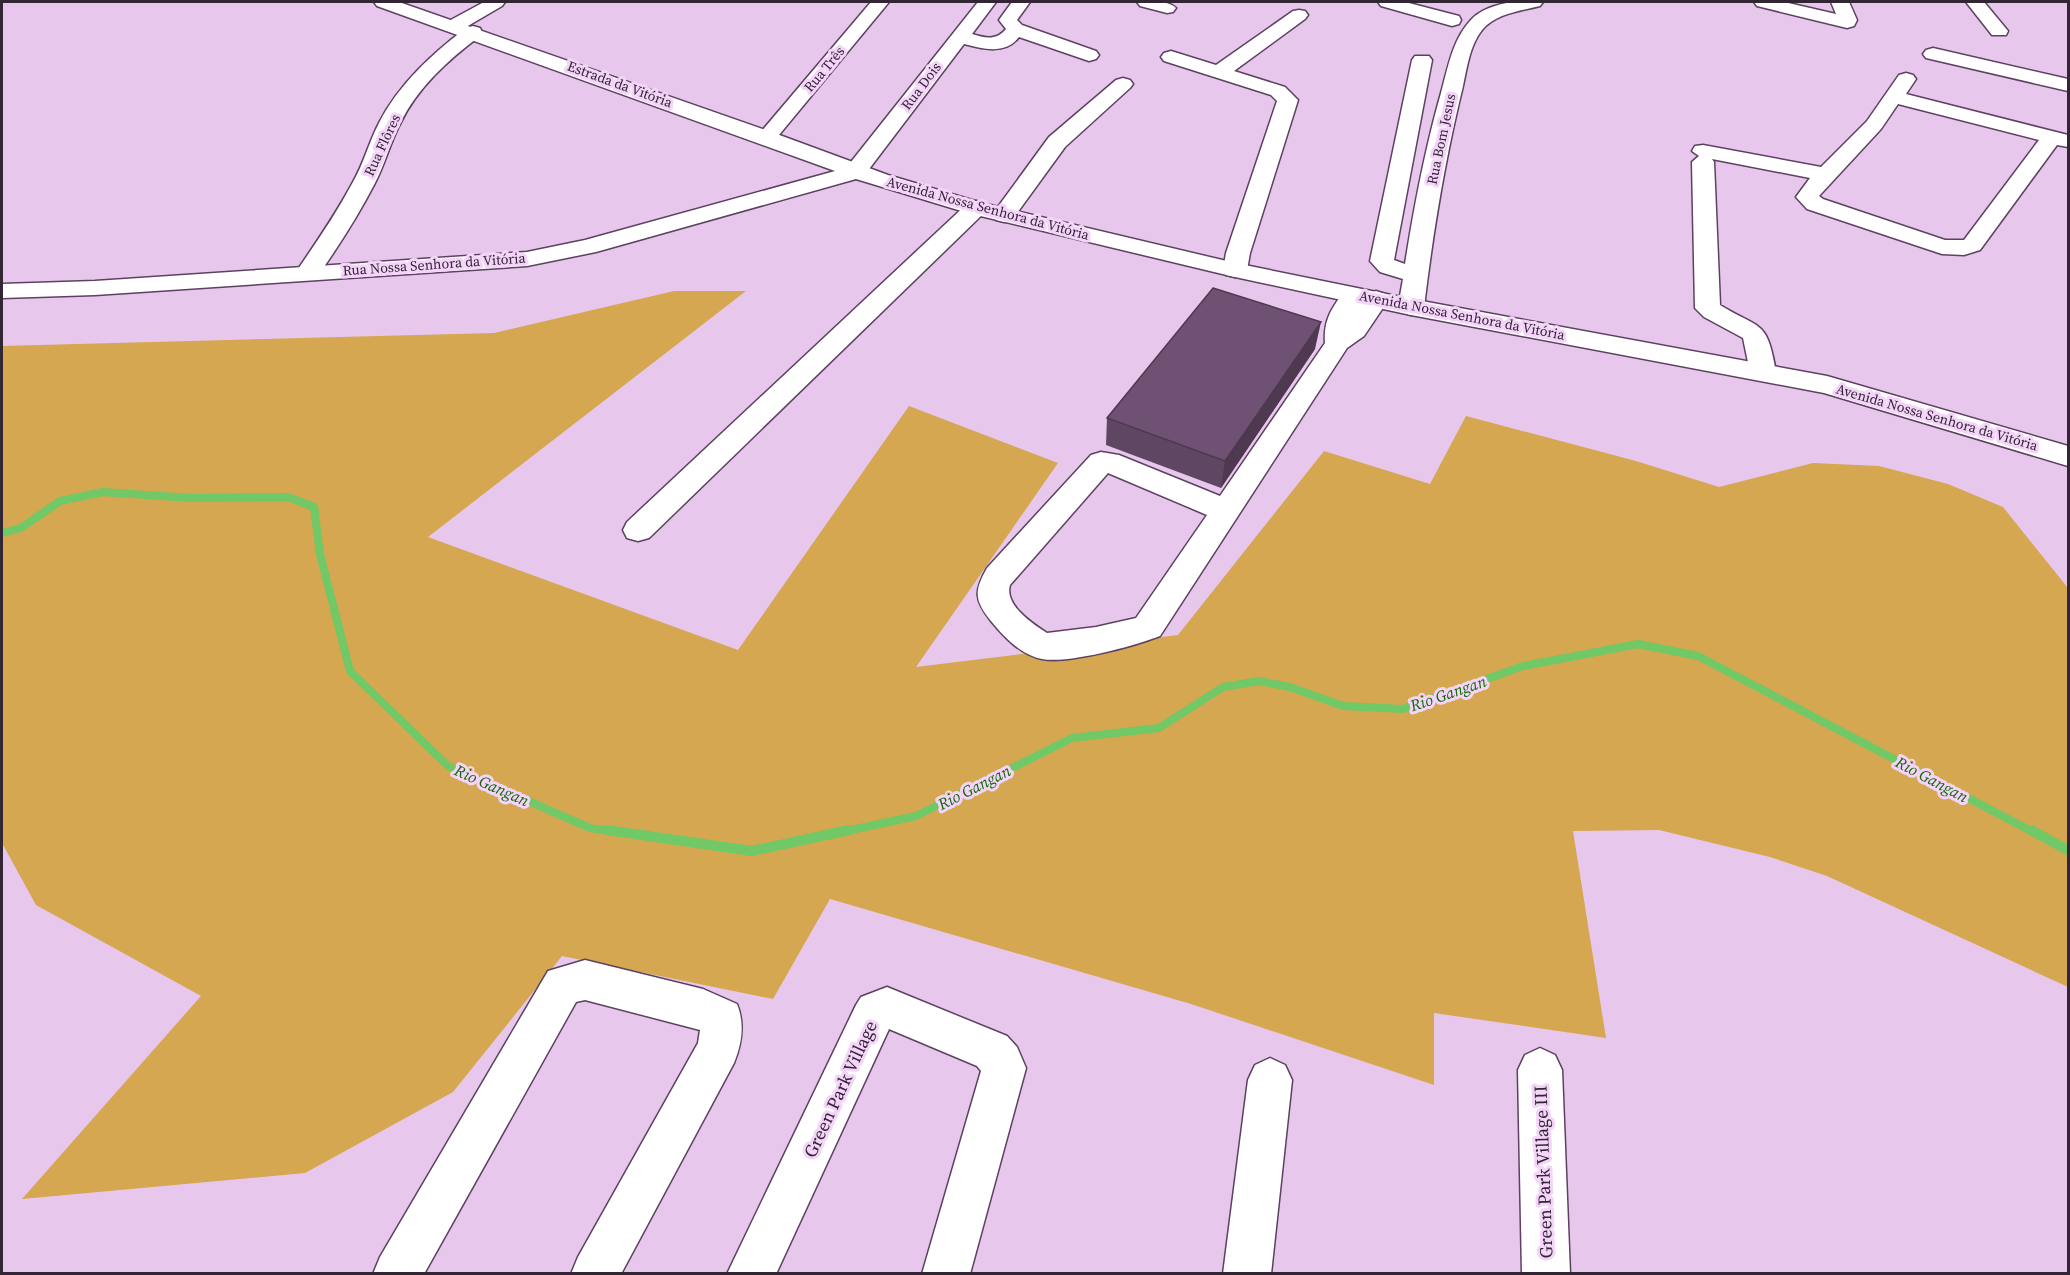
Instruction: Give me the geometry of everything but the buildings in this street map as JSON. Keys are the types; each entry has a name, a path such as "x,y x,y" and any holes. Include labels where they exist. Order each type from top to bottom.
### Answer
{"street":[{"name":"Estrada da Vitória","path":"383,2 767,137 828,171"},
{"name":"Rua Flôres","path":"308,272 346,217 372,168 394,113 425,73 453,47 463,29 496,2"},
{"name":"Rua Três","path":"767,137 880,2"},
{"name":"Rua Dois","path":"855,172 987,2"},
{"path":"1021,2 1008,20 1015,29 1089,55"},
{"path":"1146,2 1167,8"},
{"path":"1387,2 1452,20"},
{"path":"1763,2 1847,22 1841,4 1818,2"},
{"path":"1975,2 1999,31"},
{"name":"Rua Bom Jesus","path":"1411,307 1443,121 1461,55 1478,22 1522,3"},
{"path":"1219,72 1299,15"},
{"path":"963,32 989,45 1009,39 1015,29"},
{"path":"1933,54 2068,84"},
{"path":"1171,57 1278,91 1288,100 1238,253 1235,270"},
{"path":"1416,273 1394,270 1385,266 1382,261 1422,60"},
{"path":"1004,215 1057,142 1123,84"},
{"path":"1899,88 2060,139 1972,245 1964,248 1942,247 1815,204 1808,197 1810,191 1874,125 1899,88"},
{"path":"1763,372 1756,337 1743,326 1716,315 1708,308 1703,157 1826,174"},
{"name":"Rua Nossa Senhora da Vitória","path":"2,291 95,288 308,272 491,262 558,253 828,171 855,172"},
{"name":"Avenida Nossa Senhora da Vitória","path":"855,172 902,188 976,208 1235,270 1411,307 1827,385 2068,456"},
{"path":"638,530 976,208"},
{"path":"1225,510 1109,462 1101,462 998,576 992,593 998,608 1033,642 1045,646 1145,629 1338,343 1355,330 1365,297"},
{"path":"397,1274 563,985 585,980 703,1010 722,1019 719,1048 595,1274"},
{"name":"Green Park Village","path":"755,1270 871,1020 876,1012 886,1007 992,1051 1002,1062 1004,1068 946,1274"},
{"name":"Green Park Village III","path":"1540,1070 1546,1274"},
{"path":"1247,1274 1270,1080"}],"shaded area":[{"path":"674,291 746,291 428,537 738,650 909,406 1058,463 916,667 1178,635 1324,451 1430,484 1466,416 1636,461 1719,487 1813,463 1879,466 1948,484 2003,507 2068,588 2068,987 1827,876 1770,857 1659,830 1573,831 1606,1038 1434,1013 1434,1085 1191,1004 830,899 773,999 562,956 453,1092 305,1173 22,1199 201,996 36,905 2,843 2,346 494,333"}],"waterway":[{"name":"Rio Gangan","path":"2,533 21,528 60,501 103,492 191,498 288,497 314,507 320,554 350,671 448,766 590,828 617,832"},
{"name":"Rio Gangan","path":"842,832 916,816 1072,738 1159,728 1223,687 1259,681 1290,687 1343,706 1403,709 1523,666 1638,644 1698,656 2033,832"},
{"name":"Rio Gangan","path":"607,830 752,851 849,830"},
{"name":"Rio Gangan","path":"2031,830 2068,850"}]}
